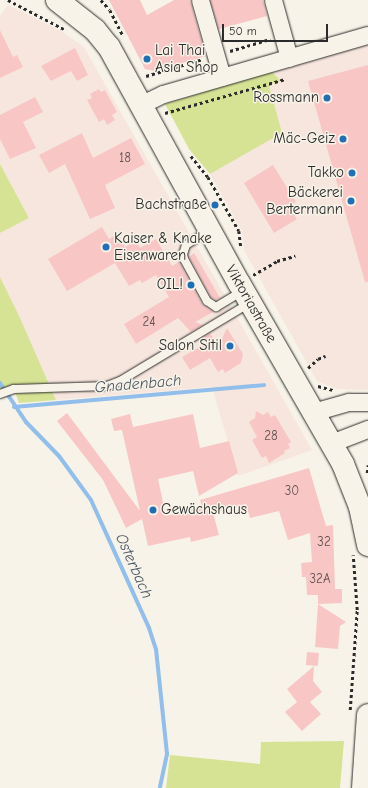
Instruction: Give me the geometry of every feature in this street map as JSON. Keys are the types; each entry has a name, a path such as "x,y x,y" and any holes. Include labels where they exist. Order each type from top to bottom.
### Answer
{"main road":[{"name":"Viktoriastraße","path":"56,0 95,30 148,100 209,230 249,283 313,412 332,443 360,507 360,548"},
{"path":"359,716 363,788"}],"street":[{"path":"200,0 222,77"},
{"path":"272,0 289,58"},
{"path":"148,100 222,77 368,36"},
{"path":"313,412 349,402 368,402"},
{"path":"332,443 368,429"}],"lane":[{"path":"209,230 186,245 184,259 207,301 213,306 249,283"},
{"path":"0,394 14,389 107,386 120,381 249,283"}],"path":[{"path":"8,0 70,33"},
{"path":"101,0 110,10 124,37"},
{"path":"142,70 148,100 165,113 169,119"},
{"path":"165,113 285,79"},
{"path":"186,151 208,177 239,231 242,252"},
{"path":"249,283 277,261 295,256"},
{"path":"307,369 318,358 325,356"},
{"path":"303,362 310,375"},
{"path":"313,380 316,386 338,391"},
{"path":"367,473 368,465"},
{"path":"359,716 356,610 360,548"}],"shaded area":[{"path":"8,5 61,31 84,47 312,450 238,476 212,387 56,400 0,277 0,233 29,218 0,164 0,16"},
{"path":"368,41 368,390 336,389 317,381 244,250 242,231 210,174 281,133 269,85 281,81 271,71"}],"green space":[{"path":"271,71 281,81 269,85 282,133 210,174 189,149 165,104"},
{"path":"0,164 29,218 0,233"},
{"path":"0,277 20,318 56,400 19,403 14,389 0,394"},
{"path":"344,741 340,788 166,788 170,755 260,764 261,742"}],"building":[{"path":"109,0 140,0 147,15 174,0 190,0 206,56 155,71 145,69"},
{"path":"210,0 263,0 267,16 219,29"},
{"path":"0,30 13,57 17,55 23,67 0,78"},
{"path":"75,48 88,75 77,81 71,71 51,81 41,66"},
{"path":"368,65 368,282 365,282 308,81"},
{"path":"99,89 101,92 105,90 117,112 112,115 115,120 107,125 104,119 99,122 87,100 92,98 90,94"},
{"path":"35,97 43,112 23,122 36,148 10,159 0,139 0,115"},
{"path":"82,133 93,158 131,138 145,164 105,185 115,208 90,219 65,164 49,173 39,155"},
{"path":"273,165 296,202 288,206 297,219 274,233 244,183"},
{"path":"102,227 109,239 118,234 125,247 136,240 140,248 156,239 172,266 179,262 202,304 213,312 195,322 203,325 191,332 178,318 136,344 124,324 169,297 156,275 142,283 140,280 129,286 115,263 67,291 48,259"},
{"path":"194,253 220,298 216,300 211,297 189,257"},
{"path":"227,328 243,354 241,363 225,373 223,369 218,372 210,358 190,370 182,357 203,345 199,340 210,333 218,347"},
{"path":"256,411 263,415 268,412 271,417 275,415 291,442 288,444 290,448 284,451 285,453 269,463 266,456 262,458 252,440 257,437 249,422 255,418"},
{"path":"67,413 140,511 122,430 114,431 111,419 130,414 133,427 193,414 200,448 229,441 238,473 199,496 193,471 158,479 166,516 202,507 200,500 309,468 326,526 333,525 335,589 342,589 342,603 318,604 318,595 307,595 306,577 302,577 301,563 312,562 310,533 288,540 279,511 250,518 246,504 213,513 219,535 191,542 190,537 148,546 142,519 126,528 103,480 57,421"},
{"path":"318,604 346,622 340,626 338,649 315,647"},
{"path":"307,652 319,653 318,666 306,665"},
{"path":"314,666 313,681 322,692 310,702 321,714 302,731 285,712 297,702 287,689"}],"waterway":[{"name":"Osterbach","path":"0,383 26,422 59,456 91,500 149,628 156,649 167,754 160,788"},
{"name":"Gnadenbach","path":"14,407 264,385"}],"place":[{"name":"Lai Thai Asia Shop","path":"147,59"},
{"name":"Rossmann","path":"327,98"},
{"name":"Mäc-Geiz","path":"343,139"},
{"name":"Takko","path":"352,173"},
{"name":"Bäckerei Bertermann","path":"351,201"},
{"name":"Bachstraße","path":"215,205"},
{"name":"Kaiser & Knake Eisenwaren","path":"106,247"},
{"name":"OIL!","path":"191,285"},
{"name":"Salon Sitil","path":"230,346"},
{"name":"Gewächshaus","path":"153,510"}]}
